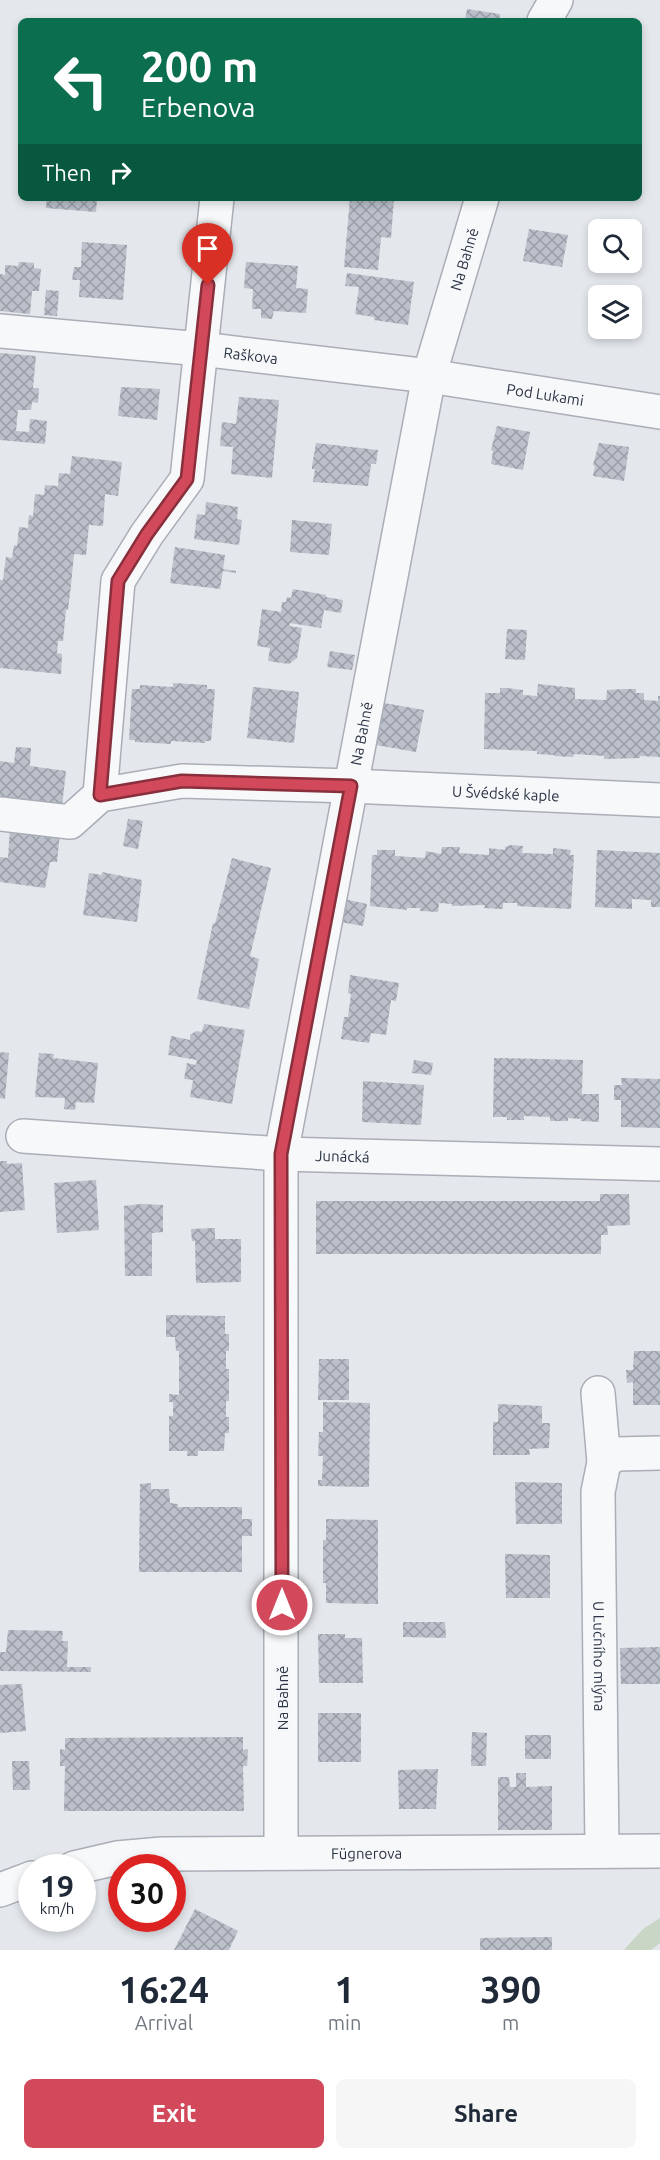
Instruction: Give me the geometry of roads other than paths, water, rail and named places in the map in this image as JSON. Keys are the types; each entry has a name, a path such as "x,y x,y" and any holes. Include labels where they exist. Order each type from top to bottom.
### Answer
{"street":[{"path":"546,18 556,0"},
{"path":"0,814 70,822 100,795 118,581 147,534 187,479 217,201"},
{"name":"Na Bahně","path":"281,1852 281,1154 429,376 481,201"},
{"name":"Raškova","path":"0,331 201,350 429,376"},
{"name":"Pod Lukami","path":"429,376 660,412"},
{"name":"U Švédské kaple","path":"100,795 182,781 660,800"},
{"name":"Junácká","path":"23,1136 281,1154 660,1164"},
{"name":"U Lučního mlýna","path":"598,1393 604,1462 598,1492 602,1851"},
{"path":"604,1462 616,1454 660,1454"},
{"name":"Fügnerova","path":"96,1863 117,1858 162,1854 660,1851"},
{"path":"0,1890 18,1883"}]}
